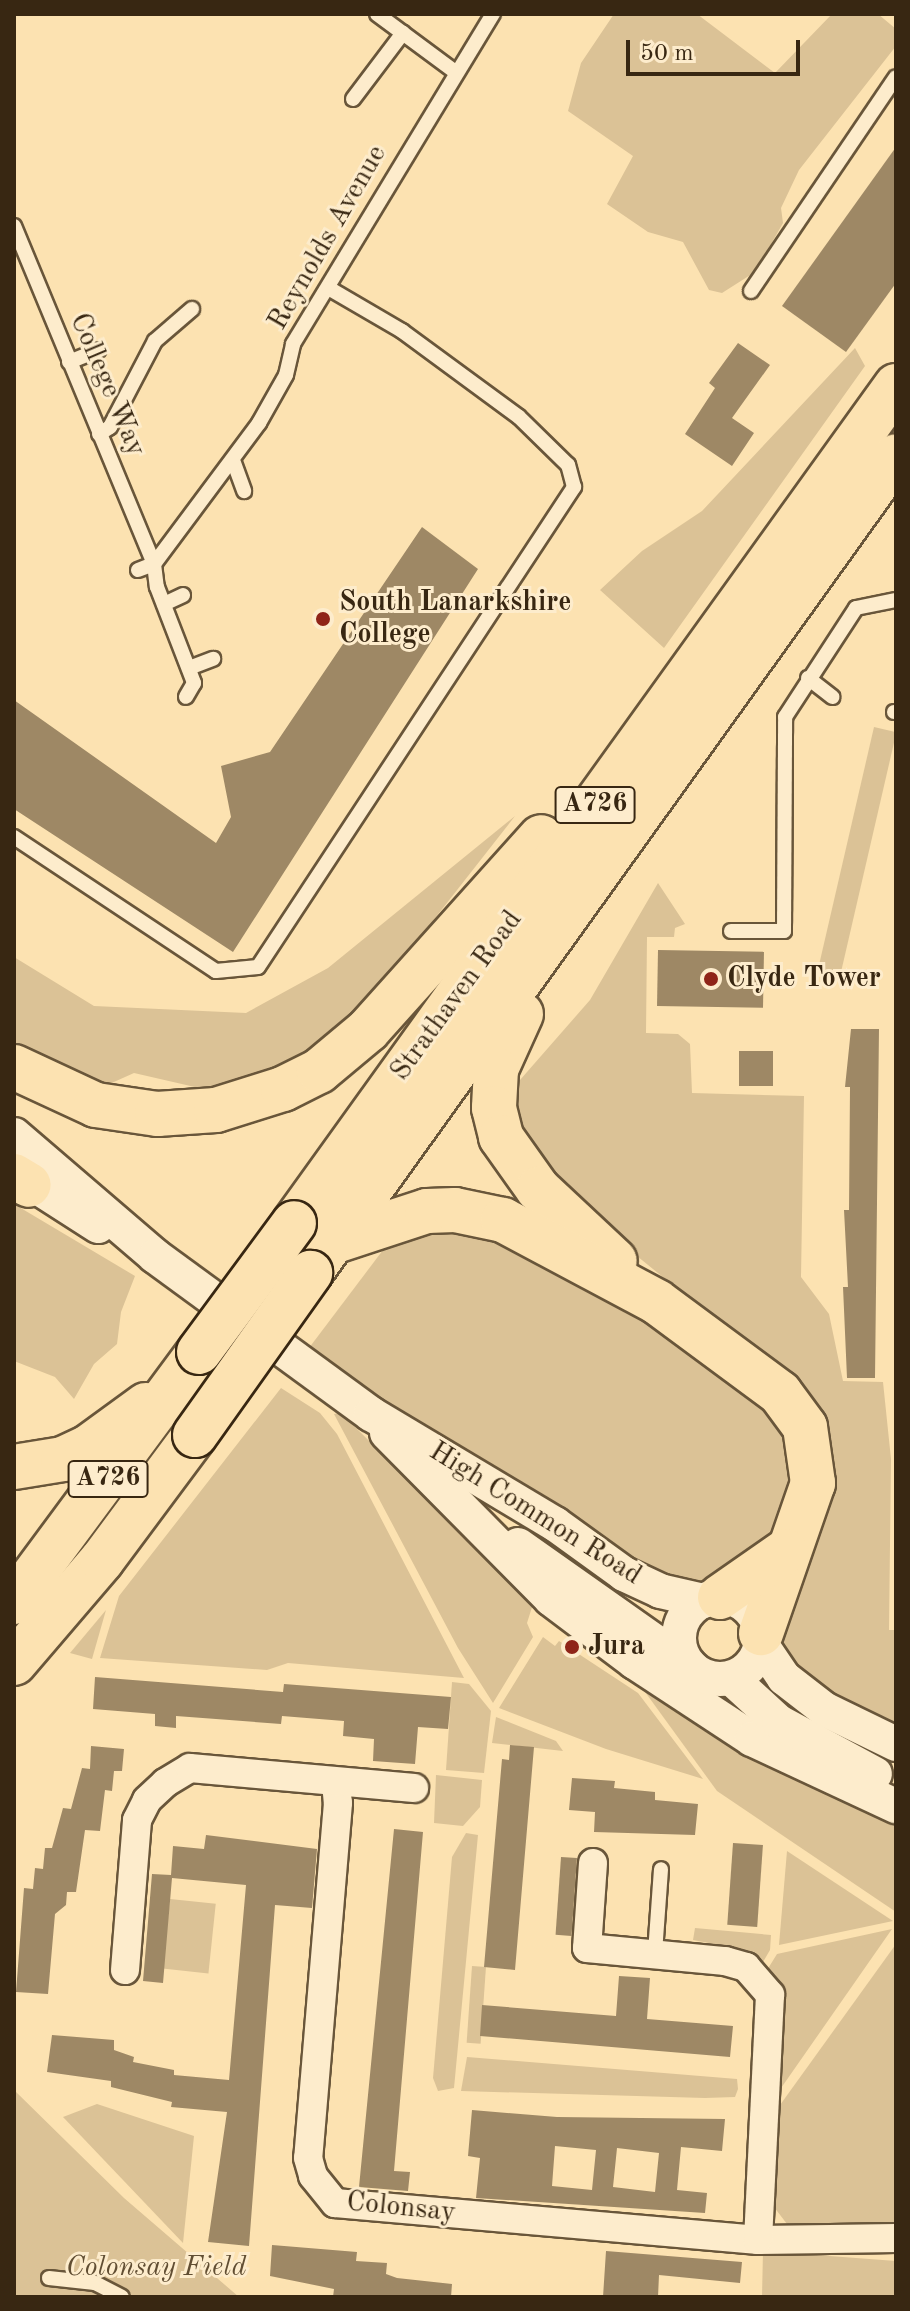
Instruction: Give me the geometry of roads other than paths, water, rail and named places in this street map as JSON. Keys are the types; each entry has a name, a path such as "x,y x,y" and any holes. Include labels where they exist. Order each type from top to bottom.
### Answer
{"main road":[{"name":"Strathaven Road","path":"14,1663 102,1560 195,1435 312,1246 738,605 896,386"},
{"name":"Strathaven Road","path":"14,1602 191,1364 312,1246 679,758 896,456"},
{"name":"A726","path":"14,1067 96,1105 157,1114 252,1103 319,1071 368,1030 430,963 563,812 657,684 738,605"},
{"path":"657,1302 525,1174 501,1137 493,1089 502,1047 513,1025 604,889 679,758"},
{"path":"312,1246 427,1211 482,1214 536,1236 657,1302 760,1375 805,1427 813,1483 786,1551 761,1639"},
{"name":"A726","path":"14,1467 63,1459 87,1448 191,1364"},
{"path":"712,1599 786,1551"}],"street":[{"name":"High Common Road","path":"14,1135 155,1256 371,1414 555,1524 624,1574 660,1591 712,1599"},
{"name":"High Common Road","path":"19,1178 155,1256"},
{"name":"High Common Road","path":"371,1414 442,1493 551,1599 635,1662 752,1739 896,1807"},
{"name":"High Common Road","path":"442,1493 691,1667"},
{"path":"761,1639 751,1665 731,1678 709,1677 691,1667 680,1643 680,1630 693,1608 712,1599 742,1604 784,1678 824,1709 896,1744"},
{"path":"731,1678 779,1722 896,1785"},
{"path":"125,1970 137,1820 147,1800 165,1783 190,1768 414,1788"},
{"name":"Colonsay","path":"336,1782 338,1803 308,2158 322,2190 335,2203 758,2240 896,2238"},
{"path":"593,1863 587,1948 655,1953 746,1967 770,1995 758,2240"}],"lane":[{"path":"377,14 454,71"},
{"name":"Reynolds Avenue","path":"154,564 217,473 234,463 286,375 293,344 330,289 454,71 493,14"},
{"path":"353,99 403,33"},
{"path":"751,291 896,77"},
{"name":"College Way","path":"14,226 92,428 154,564 168,631 189,668"},
{"path":"14,837 216,971 258,967 574,487 568,465 519,417 402,331 330,289"},
{"path":"92,428 110,427 155,341 192,309"},
{"path":"69,362 99,350"},
{"path":"234,463 244,491"},
{"path":"112,503 127,500"},
{"path":"138,570 154,564"},
{"path":"164,604 183,595"},
{"path":"731,931 784,931 785,717 856,608 896,600"},
{"path":"186,697 194,683 189,668 213,659"},
{"path":"808,678 832,697"},
{"path":"655,1953 661,1869"},
{"path":"49,2278 95,2283 122,2297"}],"place":[{"name":"South Lanarkshire College","path":"323,619"},
{"name":"Clyde Tower","path":"711,979"},
{"name":"Jura","path":"572,1647"}],"park label":[{"name":"Colonsay Field","path":"156,2268"}]}
